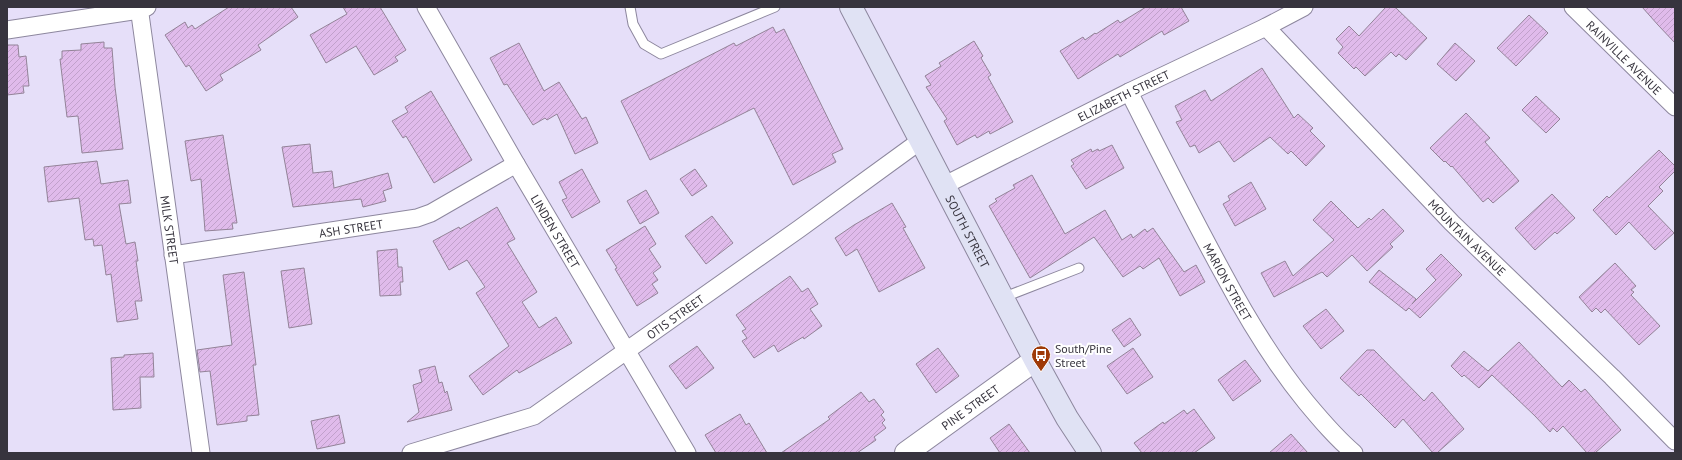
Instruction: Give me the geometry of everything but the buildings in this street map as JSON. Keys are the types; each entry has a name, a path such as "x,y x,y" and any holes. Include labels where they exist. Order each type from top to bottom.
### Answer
{"main road":[{"name":"SOUTH STREET","path":"851,7 1035,360 1090,453"}],"street":[{"name":"LINDEN STREET","path":"426,7 626,352 687,453"},
{"name":"ELIZABETH STREET","path":"943,186 1129,92 1266,27 1304,7"},
{"name":"RAINVILLE AVENUE","path":"1573,7 1675,107"},
{"path":"7,30 142,8"},
{"name":"MILK STREET","path":"142,8 173,255 201,453"},
{"name":"MOUNTAIN AVENUE","path":"1266,27 1452,223 1675,441"},
{"name":"MARION STREET","path":"1129,92 1201,233 1245,314 1289,381 1319,418 1354,453"},
{"name":"OTIS STREET","path":"411,453 534,416 626,352 920,141"},
{"name":"ASH STREET","path":"173,255 417,218 431,213 516,164"},
{"name":"PINE STREET","path":"906,453 1035,360"}],"lane":[{"path":"630,7 633,24 644,44 661,54 776,7"},
{"path":"1002,298 1079,268"}],"place":[{"name":"South/Pine Street","path":"1041,372"}]}
